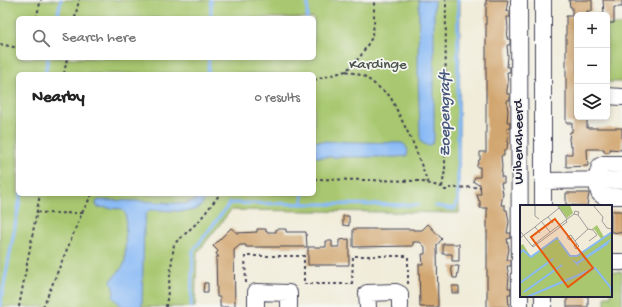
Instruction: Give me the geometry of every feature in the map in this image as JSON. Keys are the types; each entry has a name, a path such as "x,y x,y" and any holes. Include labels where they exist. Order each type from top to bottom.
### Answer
{"street":[{"name":"Wibenaheerd","path":"519,0 520,307"},
{"name":"Wibenaheerd","path":"543,0 543,205"},
{"path":"610,96 622,97"},
{"path":"622,164 604,164 600,166 596,180 599,193 603,196 622,196"},
{"name":"Wibenaheerd","path":"543,181 622,180"},
{"path":"256,307 256,292 289,292 289,307"},
{"path":"368,307 367,293 396,292 400,300"}],"path":[{"path":"36,16 40,0"},
{"path":"75,16 78,0"},
{"path":"316,79 346,71 360,57 371,39 374,25 374,0"},
{"path":"442,187 445,170 446,0"},
{"path":"0,44 16,48"},
{"path":"64,72 67,60"},
{"path":"346,71 364,76 390,96 414,144 428,183"},
{"path":"316,180 419,181 442,187 445,190 449,188 480,187"},
{"path":"19,307 40,196"},
{"path":"44,307 82,213 91,196"},
{"path":"166,307 174,244 199,221 218,196"},
{"path":"37,212 82,213"},
{"path":"246,284 245,256 304,256 304,284 352,284 353,256 408,256 408,283 400,300"}],"green space":[{"name":"Kardinge","path":"0,0 460,0 459,213 231,210 197,253 195,307 0,307"},
{"path":"610,25 622,25 622,82 610,82"},
{"path":"612,272 622,272 622,307 605,307 605,297 612,297"}],"water":[{"path":"419,0 434,0 434,140 433,143 428,146 421,142 420,134 418,71"},
{"path":"316,141 402,143 407,148 408,154 407,156 316,157"},
{"path":"197,196 205,196 202,205 196,209 185,211 150,210 146,214 144,226 142,307 122,307 113,297 114,292 111,281 125,262 126,214 121,209 97,207 96,203 98,200 185,204 194,201"}],"building":[{"path":"486,0 508,0 506,12 510,11 510,17 507,17 507,39 510,39 510,45 507,45 507,67 510,67 510,72 507,72 507,94 510,94 510,100 507,100 507,122 510,122 510,128 507,128 507,150 504,150 504,156 501,156 501,177 504,177 504,183 501,183 503,194 501,205 505,205 505,210 507,210 509,222 507,233 511,233 511,238 507,239 509,249 507,260 511,260 511,266 507,266 509,277 508,288 511,288 511,294 508,294 509,307 487,307 487,208 480,208 480,201 477,194 481,194 480,184 473,181 475,177 480,177 480,167 477,167 477,165 480,160 480,152 486,152"},
{"path":"569,0 592,0 592,11 574,12 574,120 587,120 587,128 622,128 622,150 610,149 610,152 604,152 604,149 587,149 588,166 566,167 566,154 572,154 572,146 570,146 569,139 570,132 572,132 572,123 566,123 566,16 572,16 572,7 570,7"},
{"path":"603,0 622,0 622,7 614,7 614,23 610,23 610,12 604,12"},
{"path":"566,193 589,193 587,205 566,205"},
{"path":"612,211 622,211 622,233 612,232"},
{"path":"343,216 349,216 349,226 343,225"},
{"path":"428,224 442,239 437,245 438,307 420,307 419,264 423,264 422,254 425,254 425,247 420,242 413,242 413,246 353,247 353,229 422,230"},
{"path":"231,228 237,233 257,232 257,229 266,229 266,232 276,232 276,229 286,229 286,232 306,232 307,247 246,247 246,245 240,245 234,250 235,307 220,307 220,297 217,297 216,257 219,257 216,254 218,251 213,246"},
{"path":"349,239 349,265 308,265 308,247 326,247 326,241 332,241 332,247 339,247 339,240"},
{"path":"443,244 459,244 459,261 452,261 452,254 443,254"},
{"path":"451,266 459,266 457,278 453,278"},
{"path":"204,283 208,283 208,292 203,292"},
{"path":"452,286 459,286 459,293 452,293"},
{"path":"567,297 588,297 588,307 567,307"}],"waterway":[{"path":"57,16 61,0"},
{"path":"211,0 211,16"},
{"path":"307,16 308,0"},
{"name":"Zoepengraft","path":"436,206 454,209 458,200 458,0"},
{"path":"45,72 48,60"},
{"path":"208,72 209,60"},
{"path":"0,306 21,196"},
{"path":"302,204 303,196"},
{"path":"191,307 193,251 230,203 418,205"}]}
